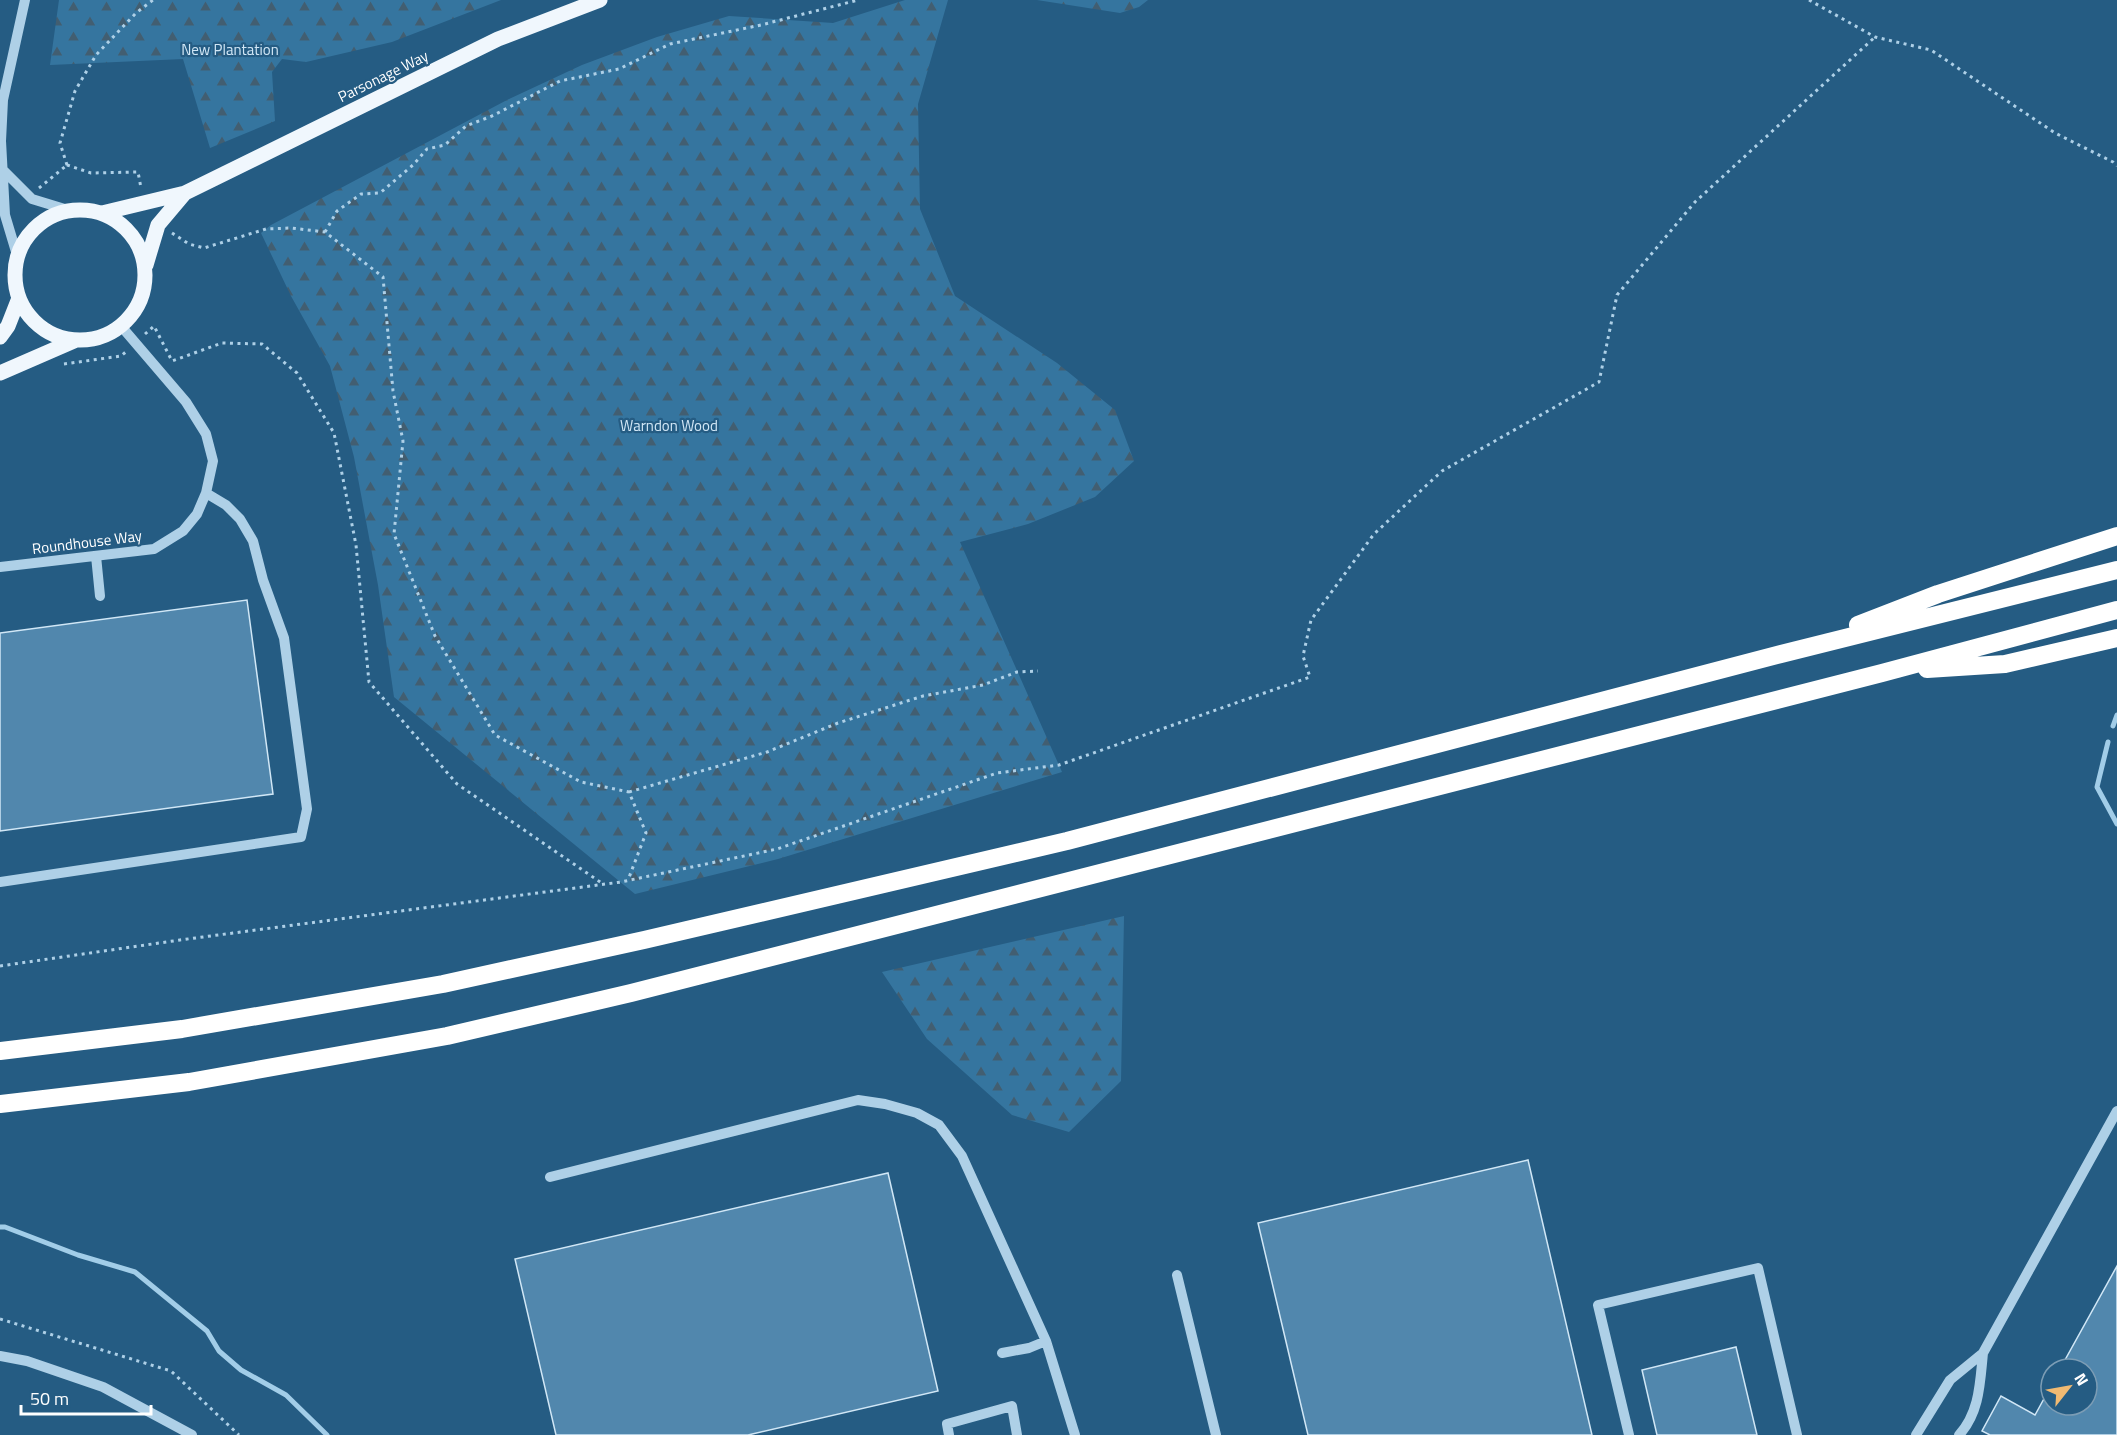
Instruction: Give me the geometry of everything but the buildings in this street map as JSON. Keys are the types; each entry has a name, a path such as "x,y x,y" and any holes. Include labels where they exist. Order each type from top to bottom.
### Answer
{"highway":[{"path":"1781,654 1938,594 2117,536"},
{"path":"0,1051 205,1026 443,984 633,942 1067,841 1781,654 2117,570"},
{"path":"0,1104 189,1082 447,1036 642,990 1882,673 2117,610"},
{"path":"1882,673 2005,664 2117,638"}],"main road":[{"name":"Parsonage Way","path":"102,213 185,193 498,39 600,0"},
{"name":"Parsonage Way","path":"146,268 158,225 185,193"},
{"path":"86,209 102,213 118,221 132,234 141,250 146,268 144,290 136,310 121,326 108,335 76,340 57,336 41,328 28,315 19,298 15,284 15,270 17,255 25,239 36,225 51,215 68,210 86,209"},
{"path":"0,337 8,326 19,298"},
{"path":"0,373 76,340"}],"street":[{"path":"17,255 5,215 2,169 3,100 25,0"},
{"path":"2,169 32,199 68,210"},
{"name":"Roundhouse Way","path":"0,567 154,549 183,531 196,514 206,493 213,461 206,434 186,402 121,326"},
{"path":"0,882 301,837 307,809 284,638 262,580 253,541 240,519 226,505 206,493"},
{"path":"96,556 100,597"},
{"path":"550,1177 858,1100 885,1104 917,1113 939,1125 962,1156 1046,1341 1075,1435"},
{"path":"1916,1435 1950,1380 1983,1353 2117,1111"},
{"path":"1629,1435 1598,1305 1758,1268 1797,1435"},
{"path":"1177,1275 1216,1435"},
{"path":"1002,1353 1029,1348 1046,1341"},
{"path":"1959,1435 1965,1428 1979,1397 1983,1353"},
{"path":"0,1356 27,1361 103,1387 192,1435"},
{"path":"949,1435 947,1424 1012,1406 1017,1435"}],"path":[{"path":"67,165 60,143 75,91 96,55 136,13 153,0"},
{"path":"325,232 337,211 361,194 380,193 413,165 427,149 445,145 466,126 492,116 560,81 619,69 670,44 794,17 858,0"},
{"path":"1809,0 1875,37 1931,50 2055,133 2117,166"},
{"path":"0,966 180,940 603,885 777,849 997,774 1059,765 1310,677 1303,656 1311,620 1374,534 1442,471 1599,382 1617,295 1695,202 1875,37"},
{"path":"67,165 91,172 138,172 141,186"},
{"path":"40,186 67,165"},
{"path":"179,237 189,244 204,248 266,229 291,228 325,232 383,277 393,391 403,441 394,534 435,636 495,735 580,782 629,792 767,752 838,723 923,696 983,685 1017,672 1038,670"},
{"path":"62,364 121,356 154,326 172,361 222,343 262,344 297,373 334,433 356,545 369,682 457,784 603,885"},
{"path":"628,881 646,833 629,792"},
{"path":"0,1319 171,1371 239,1435"}],"green space":[{"name":"New Plantation","path":"59,0 501,0 392,42 306,62 282,59 272,72 275,121 210,148 183,59 50,65"},
{"name":"Warndon Wood","path":"905,0 948,0 918,104 920,209 955,296 1057,363 1115,410 1134,461 1095,497 1028,524 960,542 1062,772 778,859 635,894 394,697 378,585 354,457 330,366 291,296 261,233 271,225 507,100 582,65 657,37 729,16 833,23"},
{"path":"1037,0 1148,0 1139,7 1120,13"},
{"path":"1124,916 1121,1081 1069,1132 1012,1115 927,1039 882,972"}],"waterway":[{"path":"2113,726 2117,715"},
{"path":"2108,742 2097,787 2117,824"},
{"path":"0,1227 78,1255 135,1272 207,1331 219,1351 241,1370 286,1395 327,1435"}]}
